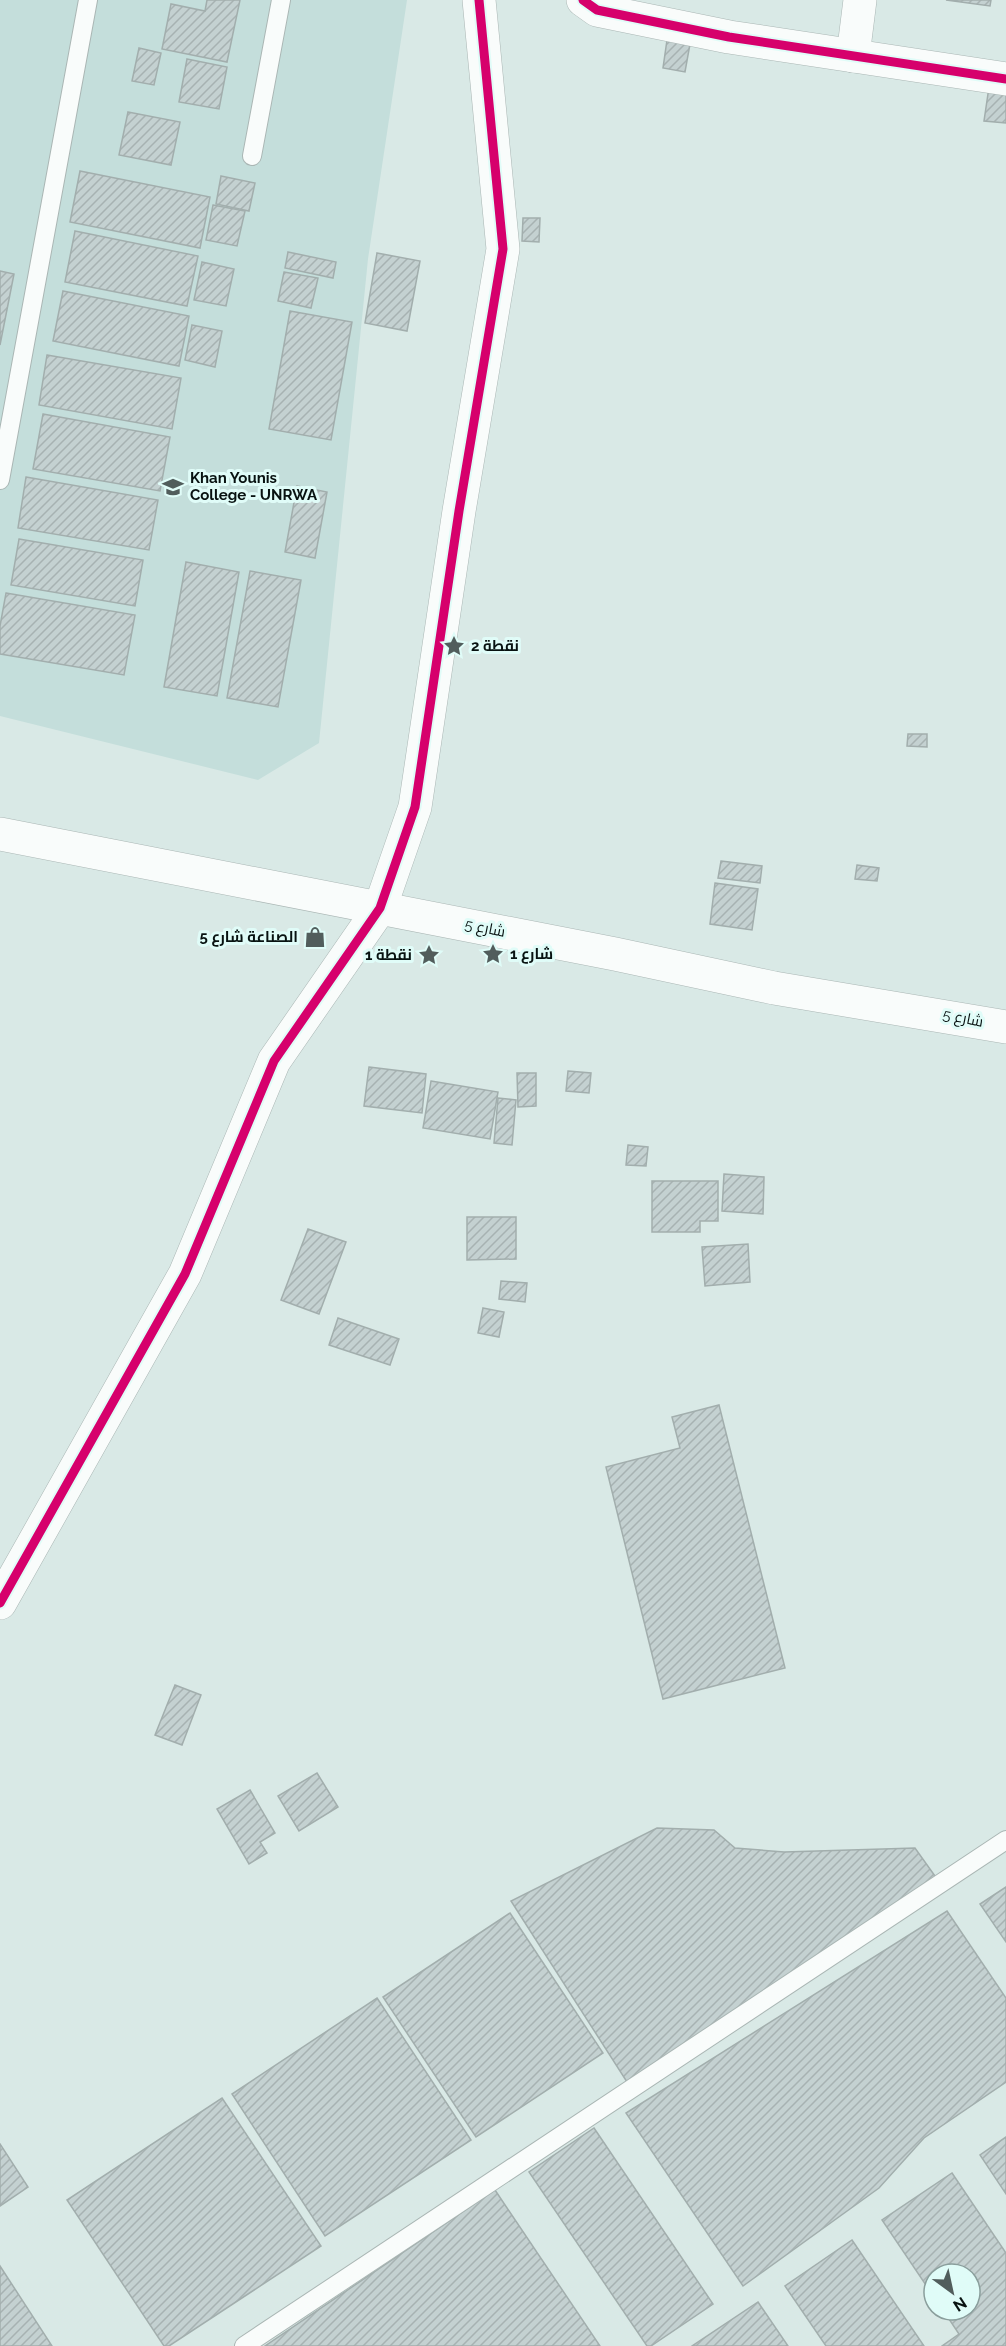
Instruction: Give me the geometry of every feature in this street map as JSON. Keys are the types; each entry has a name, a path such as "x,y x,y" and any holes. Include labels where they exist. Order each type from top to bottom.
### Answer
{"street":[{"path":"0,1603 185,1274 274,1061 380,908 415,807 459,511 503,249 479,0"},
{"path":"583,0 597,10 729,37 1006,79"},
{"path":"853,56 860,0"},
{"name":"شارع 5","path":"0,834 774,988 1006,1027"}],"lane":[{"path":"0,480 88,0"},
{"path":"252,156 281,0"},
{"path":"244,2346 1006,1840"}],"shaded area":[{"name":"Khan Younis College - UNRWA","path":"0,0 407,0 368,259 319,743 258,780 0,716"}],"building":[{"path":"207,0 240,0 227,62 162,49 171,4 205,11"},
{"path":"946,0 991,0 990,6"},
{"path":"667,40 690,44 685,72 663,68"},
{"path":"139,48 161,53 154,85 132,81"},
{"path":"187,59 227,67 219,109 179,102"},
{"path":"989,87 1006,89 1006,123 984,121"},
{"path":"128,112 180,122 171,165 119,155"},
{"path":"80,171 210,197 200,248 70,222"},
{"path":"221,176 255,183 249,211 216,204"},
{"path":"213,205 245,211 237,246 206,240"},
{"path":"523,218 540,218 539,242 522,241"},
{"path":"75,231 198,256 187,306 65,282"},
{"path":"288,252 336,262 333,278 285,268"},
{"path":"377,253 420,261 407,331 365,323"},
{"path":"202,262 234,269 226,306 194,300"},
{"path":"0,271 14,274 0,345"},
{"path":"284,272 318,278 311,308 278,301"},
{"path":"63,291 189,316 179,366 53,341"},
{"path":"290,311 352,322 331,440 269,429"},
{"path":"192,325 222,331 215,367 185,360"},
{"path":"47,355 181,378 172,429 39,405"},
{"path":"43,414 170,437 160,491 33,469"},
{"path":"26,477 158,500 149,550 18,528"},
{"path":"297,486 327,492 315,558 285,552"},
{"path":"19,539 143,560 135,606 11,585"},
{"path":"186,562 239,572 217,696 164,687"},
{"path":"250,571 301,580 278,707 227,698"},
{"path":"6,593 135,615 124,675 0,654 0,626"},
{"path":"908,734 927,734 927,747 907,746"},
{"path":"721,861 762,866 760,883 718,878"},
{"path":"857,865 879,868 877,881 855,879"},
{"path":"715,883 758,889 752,930 710,924"},
{"path":"369,1067 426,1074 422,1113 364,1106"},
{"path":"568,1071 591,1073 589,1093 566,1091"},
{"path":"517,1073 536,1073 536,1106 518,1107"},
{"path":"431,1081 498,1092 490,1139 423,1128"},
{"path":"498,1098 516,1100 512,1145 494,1143"},
{"path":"628,1145 648,1147 646,1166 626,1165"},
{"path":"724,1174 764,1177 763,1214 722,1211"},
{"path":"652,1181 718,1181 718,1221 700,1221 700,1232 652,1232"},
{"path":"467,1217 516,1217 516,1259 467,1260"},
{"path":"308,1229 346,1242 319,1314 281,1300"},
{"path":"748,1244 750,1282 705,1286 702,1247"},
{"path":"501,1281 527,1283 525,1302 499,1299"},
{"path":"483,1308 504,1312 499,1337 478,1333"},
{"path":"338,1318 399,1339 390,1365 329,1345"},
{"path":"719,1405 785,1668 663,1699 606,1467 680,1448 672,1417"},
{"path":"175,1685 201,1695 182,1745 155,1735"},
{"path":"317,1773 338,1807 299,1831 278,1796"},
{"path":"250,1790 275,1833 260,1842 267,1853 249,1864 217,1809"},
{"path":"657,1828 714,1830 735,1848 784,1852 915,1848 940,1883 627,2082 511,1901"},
{"path":"1006,1887 1006,1942 980,1904"},
{"path":"947,1911 1006,1998 1006,2082 924,2138 879,2188 743,2286 626,2113"},
{"path":"510,1913 603,2053 476,2137 383,1997"},
{"path":"377,1998 471,2140 325,2236 232,2094"},
{"path":"222,2098 321,2246 169,2346 164,2346 67,2200"},
{"path":"594,2128 713,2304 651,2346 647,2346 529,2172"},
{"path":"1006,2137 1006,2194 980,2155"},
{"path":"0,2144 28,2187 0,2206"},
{"path":"952,2173 1006,2253 1006,2346 942,2346 959,2334 951,2322 982,2322 982,2262 922,2262 922,2279 882,2220"},
{"path":"495,2190 600,2346 265,2346"},
{"path":"852,2240 924,2346 826,2346 785,2286"},
{"path":"0,2266 52,2346 0,2346"},
{"path":"758,2302 788,2346 692,2346"}],"cycle path":[{"path":"0,1603 185,1274 274,1061 380,908 415,807 459,511 503,249 479,0"},
{"path":"583,0 597,10 729,37 1006,79"}],"place":[{"name":"Khan Younis College - UNRWA","path":"173,487"},
{"name":"نقطة 2","path":"454,646"},
{"name":"الصناعة شارع 5","path":"315,937"},
{"name":"شارع 1","path":"493,954"},
{"name":"نقطة 1","path":"429,955"}]}
